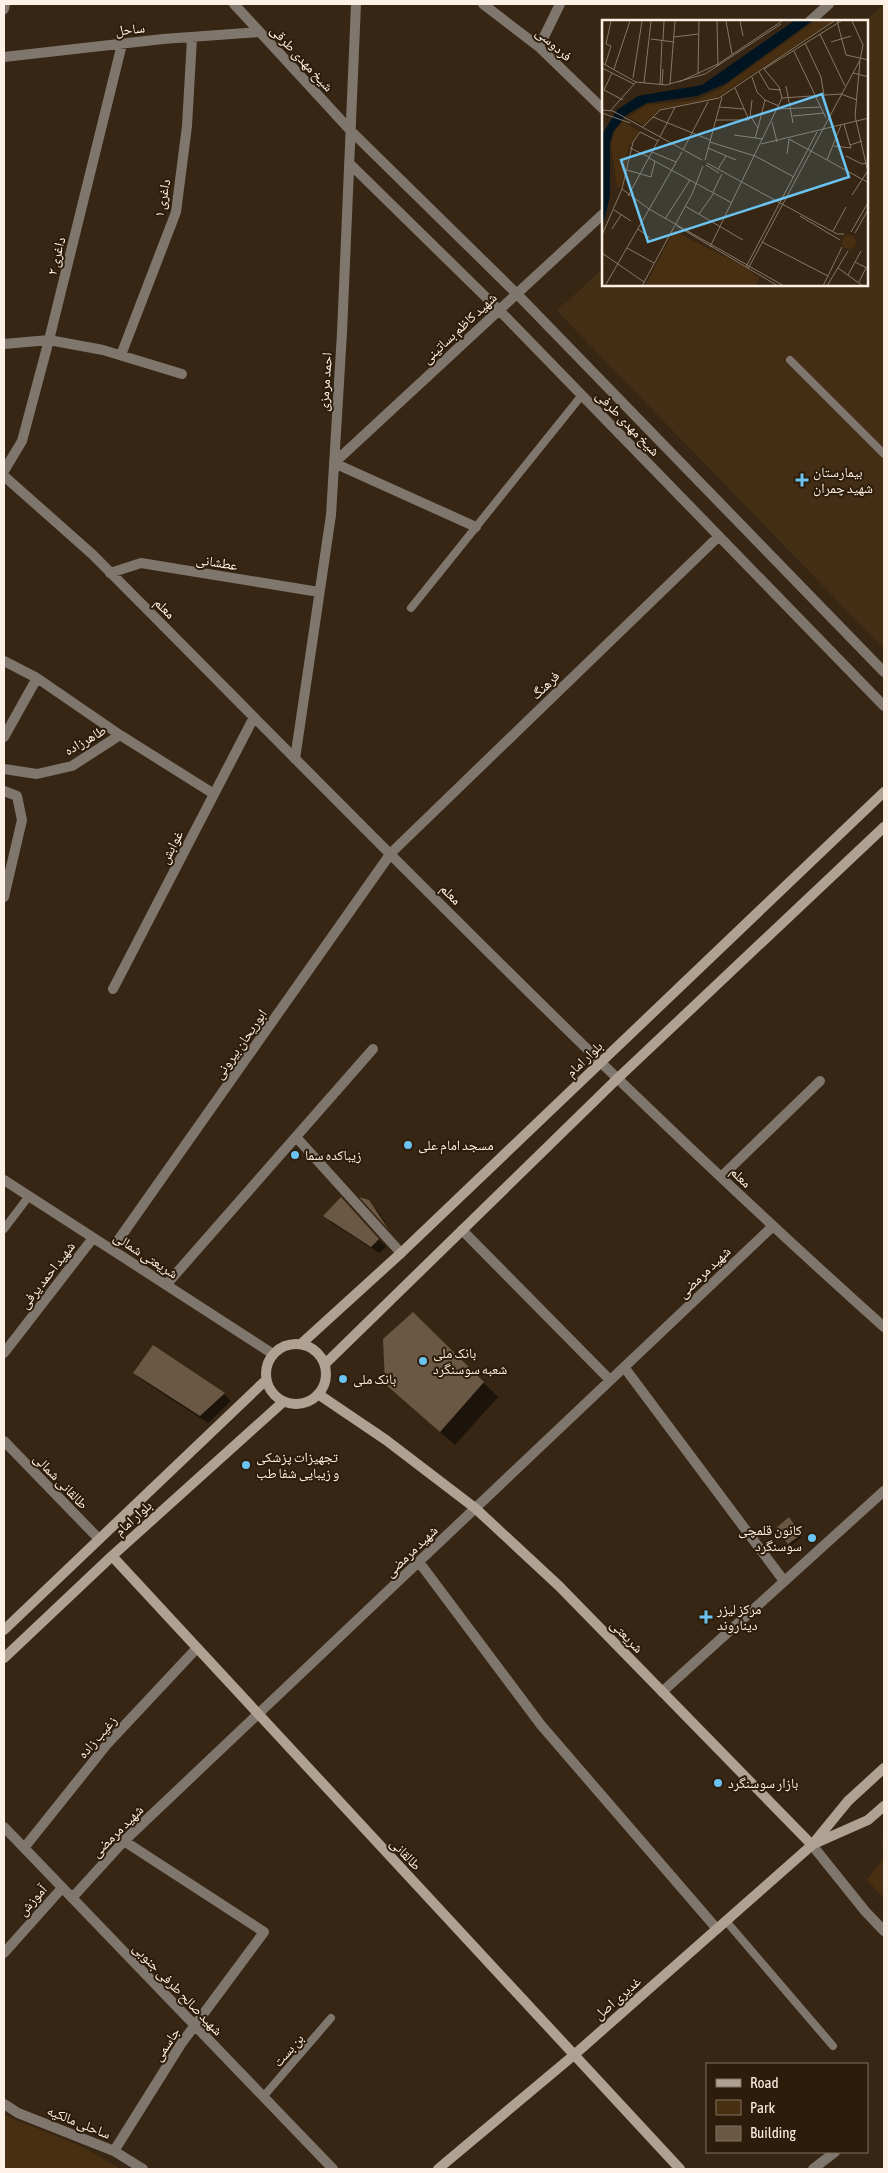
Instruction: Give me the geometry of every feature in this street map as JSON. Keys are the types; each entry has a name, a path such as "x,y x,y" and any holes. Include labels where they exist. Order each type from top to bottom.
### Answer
{"main road":[{"name":"بلوار امام","path":"301,1344 401,1253 884,792"},
{"path":"325,1364 618,1078 884,827"},
{"path":"301,1344 316,1351 325,1364 326,1380 318,1394 302,1404 283,1402 269,1389 265,1371 272,1354 286,1345 301,1344"},
{"name":"بلوار امام","path":"4,1630 266,1380"},
{"name":"شریعتی","path":"318,1394 386,1440 475,1508 559,1586 812,1845"},
{"name":"بلوار امام","path":"4,1658 112,1556 283,1402"},
{"name":"طالقانی","path":"112,1556 680,2169"},
{"name":"غدیری اصل","path":"438,2169 574,2055 812,1845 848,1801 884,1768"},
{"name":"غدیری اصل","path":"812,1845 868,1820 884,1806"}],"street":[{"path":"4,9 5,4"},
{"name":"شیخ مهدی طرقی","path":"234,4 351,131"},
{"name":"احمد مرمزی","path":"295,758 331,515 342,333 356,4"},
{"name":"فردوسی","path":"483,4 539,47 602,108"},
{"path":"539,47 560,4"},
{"path":"811,20 829,4"},
{"name":"ساحل","path":"4,57 260,32"},
{"name":"داغری ۱","path":"121,355 176,212 187,126 192,38"},
{"name":"داغری ۲","path":"4,471 22,441 49,340 122,44"},
{"name":"شیخ مهدی طرفی","path":"351,131 517,294 884,672"},
{"name":"شیخ مهدی طرفی","path":"349,163 499,310 884,706"},
{"name":"شهید کاظم بساتینی","path":"334,463 602,215"},
{"path":"4,344 49,340 103,350 182,374"},
{"path":"334,463 476,528"},
{"name":"معلم","path":"4,476 110,573 601,1062 772,1227 884,1327"},
{"name":"فرهنگ","path":"391,854 719,536"},
{"name":"عطشانی","path":"110,573 142,564 319,592"},
{"name":"طاهرزاده","path":"4,661 37,678 120,735 214,794"},
{"path":"4,737 37,678"},
{"name":"غوابش","path":"113,989 254,717"},
{"name":"طاهرزاده","path":"4,769 37,774 72,766 120,735"},
{"path":"4,791 17,796 22,820 4,897"},
{"name":"ابوریحان بیرونی","path":"112,1250 391,854"},
{"path":"166,1285 372,1049"},
{"path":"721,1178 820,1081"},
{"path":"296,1137 401,1253"},
{"name":"شریعتی شمالی","path":"4,1180 272,1354"},
{"name":"شهید مرمضی","path":"72,1898 124,1841 772,1227"},
{"path":"462,1230 610,1380"},
{"name":"شهید احمد یرفی","path":"4,1353 93,1238"},
{"path":"624,1367 784,1581"},
{"name":"طالقانی شمالی","path":"4,1441 99,1539"},
{"path":"662,1692 884,1491"},
{"path":"418,1562 541,1725 717,1929"},
{"name":"زغیب زاده","path":"24,1848 108,1744 197,1648"},
{"name":"شهید صالح طرفی جنوبی","path":"4,1827 333,2169"},
{"name":"جاسمی","path":"114,2151 181,2044 264,1932 124,1841"},
{"name":"شریعتی","path":"812,1845 865,1911 884,1931"},
{"name":"آموزش","path":"4,1953 62,1888"},
{"name":"ساحلی مالکیه","path":"4,2104 18,2113 114,2151 143,2169"},
{"path":"813,2169 834,2153"}],"lane":[{"path":"790,360 884,454"},
{"path":"411,608 582,395"},
{"path":"4,1228 29,1196"},
{"path":"726,1921 833,2046"},
{"name":"بن بست","path":"263,2097 331,2018"}],"shaded area":[{"name":"بیمارستان شهید چمران","path":"884,4 884,649 557,311 602,269 602,286 868,286 868,20 866,20"}],"green space":[{"path":"884,1838 884,1857 882,1839"},
{"path":"884,1857 884,1898 867,1880"},
{"path":"4,2115 81,2146 121,2169 4,2169"}],"building":[{"path":"341,1197 379,1239 371,1247 323,1216"},
{"path":"359,1197 369,1200 389,1230"},
{"name":"بانک ملی شعبه سوسنگرد","path":"413,1312 484,1382 440,1432 385,1384 383,1339"},
{"path":"153,1345 225,1393 200,1416 133,1373"},
{"path":"789,1517 801,1535 788,1544 776,1528"}],"place":[{"name":"بیمارستان شهید چمران","path":"802,480"},
{"name":"مسجد امام علی","path":"408,1145"},
{"name":"زیباکده سما","path":"295,1155"},
{"name":"بانک ملی شعبه سوسنگرد","path":"423,1361"},
{"name":"بانک ملی","path":"343,1379"},
{"name":"تجهیزات پزشکی و زیبایی شفا طب","path":"246,1465"},
{"name":"کانون قلمچی سوسنگرد","path":"812,1538"},
{"name":"مرکز لیزر دیناروند","path":"706,1617"},
{"name":"بازار سوسنگرد","path":"718,1783"}]}
